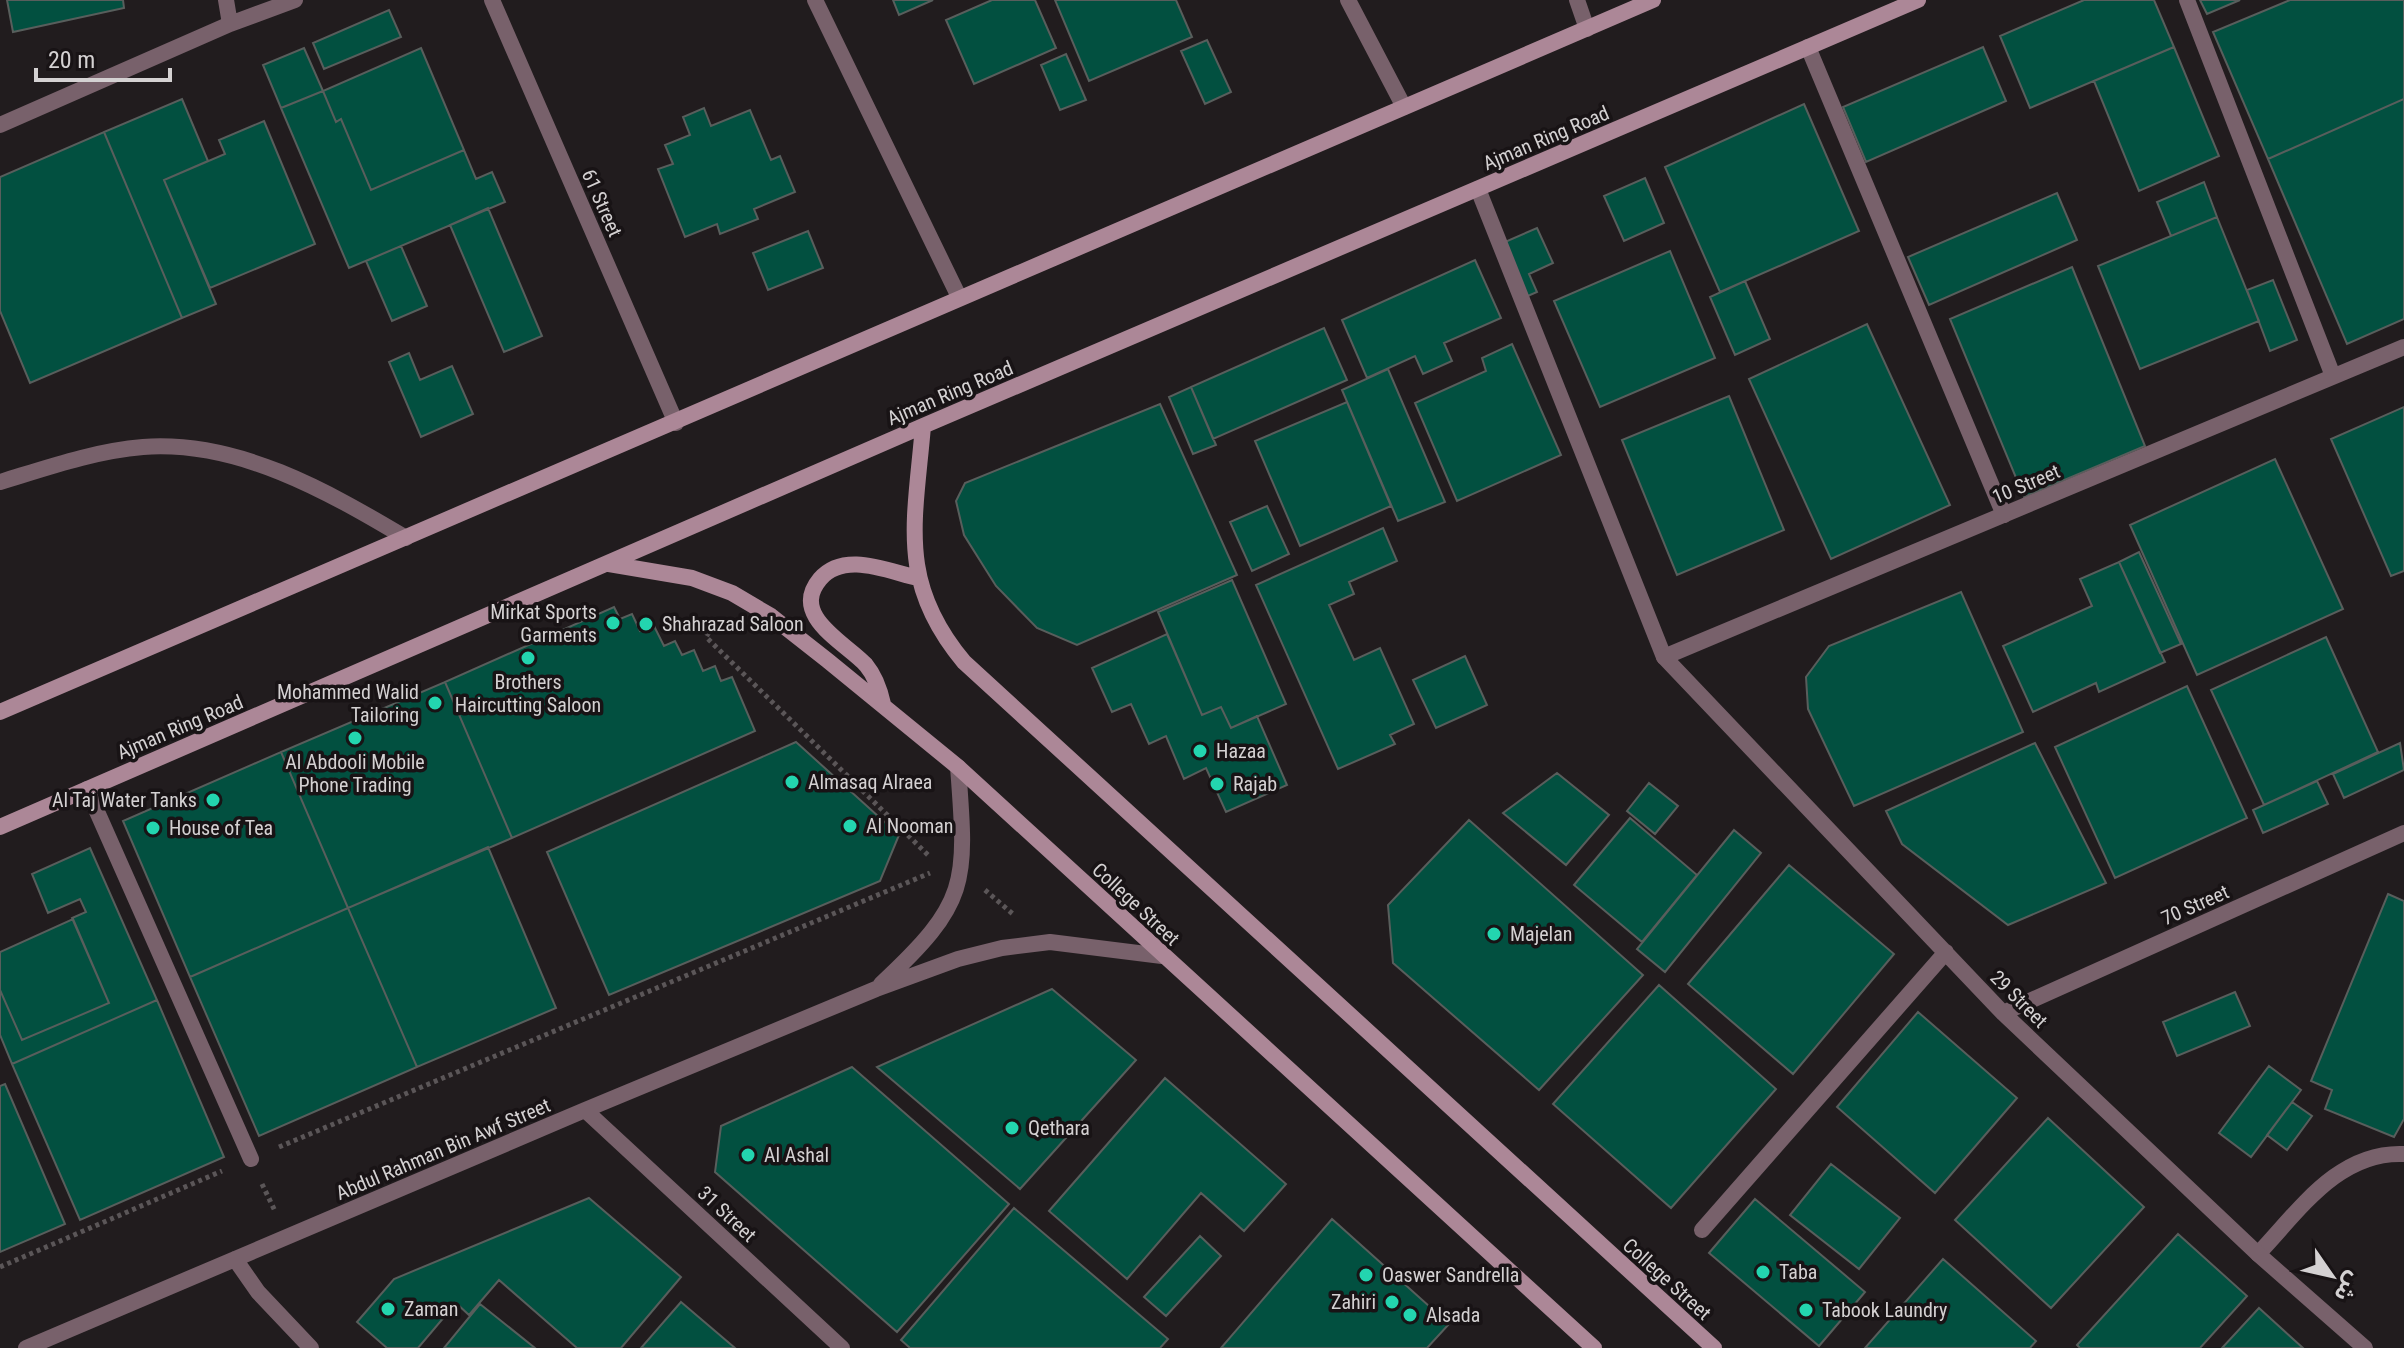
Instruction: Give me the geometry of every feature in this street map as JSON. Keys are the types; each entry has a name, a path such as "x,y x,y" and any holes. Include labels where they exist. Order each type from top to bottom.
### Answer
{"main road":[{"path":"0,712 1653,0"},
{"name":"Ajman Ring Road","path":"0,827 923,426 1918,0"},
{"name":"College Street","path":"923,426 915,530 918,578 924,602 941,634 964,662 1714,1348"},
{"name":"College Street","path":"607,564 692,578 732,593 771,616 883,704 958,767 1594,1348"},
{"path":"883,704 873,675 824,630 814,616 812,600 816,584 828,570 843,564 918,578"}],"street":[{"path":"226,0 230,24"},
{"path":"0,125 230,24 295,0"},
{"name":"61 Street","path":"492,0 676,423"},
{"path":"815,0 959,297"},
{"path":"1348,0 1404,107"},
{"path":"1577,0 1587,29"},
{"path":"2187,0 2333,376"},
{"path":"1808,47 2004,515"},
{"path":"1478,189 1664,657"},
{"name":"10 Street","path":"1664,657 2404,347"},
{"path":"0,482 76,459 144,447 202,451 263,466 325,490 406,538"},
{"name":"29 Street","path":"1664,657 2003,1013 2258,1254 2365,1348"},
{"name":"Abdul Rahman Bin Awf Street","path":"876,989 929,940 950,909 961,879 963,838 958,767"},
{"path":"87,789 251,1159"},
{"name":"70 Street","path":"2003,1013 2404,833"},
{"name":"Abdul Rahman Bin Awf Street","path":"26,1348 585,1110 876,989 958,959 1050,942 1162,956"},
{"path":"1702,1230 1946,952"},
{"name":"31 Street","path":"585,1110 842,1348"},
{"path":"2258,1254 2343,1168 2365,1157 2404,1154"},
{"path":"235,1259 258,1292 311,1348"}],"path":[{"path":"732,593 706,637 942,868 983,889 1020,920 1025,945"},
{"path":"0,1267 942,868"},
{"path":"251,1159 286,1237"}],"building":[{"path":"7,0 123,0 124,8 13,32"},
{"path":"893,0 933,0 899,15"},
{"path":"992,0 1035,0 1056,48 974,84 946,20"},
{"path":"1055,0 1176,0 1192,37 1089,81"},
{"path":"2084,0 2154,0 2174,47 2030,108 2000,36"},
{"path":"2200,0 2240,0 2207,14"},
{"path":"2290,0 2404,0 2404,99 2268,159 2213,32"},
{"path":"389,10 401,37 324,69 313,43"},
{"path":"1207,40 1231,92 1205,104 1181,51"},
{"path":"1983,47 2006,101 1866,162 1843,107"},
{"path":"2174,47 2219,156 2139,191 2094,81"},
{"path":"304,48 323,91 281,108 263,65"},
{"path":"421,48 464,150 371,190 341,119 336,122 323,91"},
{"path":"1066,54 1086,100 1060,110 1041,65"},
{"path":"323,91 336,122 341,119 371,190 464,150 476,179 492,172 505,202 349,268 281,108"},
{"path":"182,99 208,161 164,180 216,304 182,318 104,132"},
{"path":"2404,99 2404,319 2347,344 2268,159"},
{"path":"1804,104 1859,231 1720,292 1665,167"},
{"path":"704,108 711,126 750,110 771,160 780,156 795,192 754,209 758,219 720,234 717,224 685,237 658,169 673,164 665,145 690,135 683,117"},
{"path":"264,121 315,244 210,288 164,180 225,154 219,140"},
{"path":"104,132 182,318 30,383 0,311 0,177"},
{"path":"1645,178 1664,223 1624,241 1604,196"},
{"path":"2204,182 2217,217 2171,236 2157,202"},
{"path":"2057,193 2077,240 1929,305 1908,257"},
{"path":"488,208 542,336 504,352 450,225"},
{"path":"2217,217 2259,321 2140,369 2098,266"},
{"path":"1537,228 1553,263 1529,274 1537,292 1521,299 1498,245"},
{"path":"808,231 823,268 768,290 753,253"},
{"path":"401,246 427,306 392,321 366,261"},
{"path":"1670,251 1715,358 1600,407 1554,301"},
{"path":"1475,260 1501,318 1444,343 1452,361 1423,374 1415,356 1367,378 1342,320"},
{"path":"2072,267 2145,446 2024,497 1950,319"},
{"path":"2273,280 2297,340 2270,351 2247,290"},
{"path":"1745,281 1770,339 1735,355 1710,297"},
{"path":"1867,324 1950,505 1831,559 1749,379"},
{"path":"1324,328 1347,380 1213,439 1191,387"},
{"path":"1512,344 1561,455 1457,501 1415,403 1486,371 1482,358"},
{"path":"409,353 420,380 452,366 473,414 421,437 389,362"},
{"path":"1388,369 1445,502 1398,521 1342,390"},
{"path":"1191,387 1216,445 1193,454 1169,397"},
{"path":"1729,396 1784,530 1677,575 1622,440"},
{"path":"1347,402 1391,506 1300,546 1255,441"},
{"path":"1160,404 1237,575 1077,645 1037,628 996,586 964,535 956,501 965,483"},
{"path":"2404,407 2404,571 2391,576 2331,439"},
{"path":"2275,459 2343,609 2197,675 2130,525"},
{"path":"1267,506 1289,554 1252,571 1230,522"},
{"path":"1383,528 1397,561 1349,582 1354,594 1329,605 1354,660 1380,648 1414,724 1390,735 1395,744 1338,769 1256,585"},
{"path":"2139,552 2181,644 2160,653 2119,562"},
{"path":"2119,562 2165,662 2099,692 2096,683 2033,712 2003,646 2092,606 2080,579"},
{"path":"1232,580 1286,704 1231,728 1221,707 1202,715 1158,612"},
{"path":"1961,592 2023,732 1854,806 1808,709 1806,677 1829,646"},
{"path":"614,607 620,619 632,614 640,631 654,626 664,646 675,641 682,655 694,650 703,671 715,666 721,681 732,677 755,731 512,838 445,682"},
{"path":"1167,634 1202,715 1221,707 1231,728 1257,716 1287,785 1226,812 1206,768 1184,779 1166,736 1149,744 1131,704 1112,712 1092,668"},
{"path":"2326,637 2378,752 2264,805 2211,690"},
{"path":"1465,656 1487,705 1436,728 1413,680"},
{"path":"445,682 512,838 348,908 281,752"},
{"path":"2187,686 2247,818 2115,878 2055,747"},
{"path":"796,742 899,835 880,881 609,995 547,852"},
{"path":"2035,743 2106,883 2008,925 1902,844 1886,811"},
{"path":"2400,743 2404,770 2344,798 2333,774"},
{"path":"281,752 348,908 190,977 123,821"},
{"path":"1557,773 1609,815 1566,865 1503,813"},
{"path":"2317,781 2328,804 2263,833 2253,810"},
{"path":"1649,783 1678,806 1655,834 1627,811"},
{"path":"1630,818 1697,875 1642,942 1574,885"},
{"name":"Majelan","path":"1469,820 1643,975 1539,1090 1393,963 1388,905"},
{"path":"1734,830 1761,853 1665,972 1637,949"},
{"path":"488,847 556,1008 417,1067 348,908"},
{"path":"90,848 157,1000 12,1064 0,1035 0,990 22,1040 109,1003 72,918 86,912 80,899 48,913 32,874"},
{"path":"1789,865 1894,954 1793,1074 1688,984"},
{"path":"2388,894 2404,901 2404,1119 2394,1137 2325,1109 2332,1090 2311,1081"},
{"path":"348,908 417,1067 259,1136 190,977"},
{"path":"73,919 109,1003 22,1040 0,990 0,952"},
{"path":"1659,985 1776,1089 1671,1208 1553,1104"},
{"name":"Qethara","path":"1052,989 1136,1060 1020,1189 877,1067"},
{"path":"2235,992 2250,1026 2177,1056 2163,1022"},
{"path":"157,1000 224,1157 80,1220 12,1064"},
{"path":"1918,1012 2017,1098 1935,1193 1837,1107"},
{"path":"2269,1066 2301,1090 2251,1157 2219,1133"},
{"path":"852,1067 1009,1204 897,1332 715,1172 721,1126"},
{"path":"1165,1078 1286,1184 1244,1231 1201,1193 1127,1279 1049,1211"},
{"path":"5,1084 65,1224 0,1252 0,1086"},
{"path":"2292,1102 2312,1116 2287,1150 2267,1135"},
{"path":"2048,1118 2144,1207 2051,1308 1955,1220"},
{"path":"1831,1164 1900,1218 1859,1269 1790,1215"},
{"path":"589,1198 681,1277 621,1348 577,1348 499,1280 469,1315 456,1303 418,1348 387,1348 357,1322 394,1279"},
{"path":"1755,1199 1865,1292 1819,1346 1709,1253"},
{"path":"1014,1208 1168,1339 1160,1348 910,1348 901,1340"},
{"path":"1332,1219 1449,1324 1427,1348 1221,1348"},
{"path":"2178,1234 2247,1296 2200,1348 2080,1348 2077,1345"},
{"path":"1200,1236 1221,1256 1166,1316 1144,1297"},
{"path":"1943,1259 2036,1341 2030,1348 1865,1348"},
{"path":"681,1302 735,1348 641,1348"},
{"path":"480,1304 535,1348 444,1348"},
{"path":"2259,1308 2303,1348 2222,1348"}],"place":[{"name":"Mirkat Sports Garments","path":"613,623"},
{"name":"Shahrazad Saloon","path":"646,624"},
{"name":"Brothers Haircutting Saloon","path":"528,658"},
{"name":"Mohammed Walid Tailoring","path":"435,703"},
{"name":"Al Abdooli Mobile Phone Trading","path":"355,738"},
{"name":"Hazaa","path":"1200,751"},
{"name":"Almasaq Alraea","path":"792,782"},
{"name":"Rajab","path":"1217,784"},
{"name":"Al Taj Water Tanks","path":"213,800"},
{"name":"Al Nooman","path":"850,826"},
{"name":"House of Tea","path":"153,828"},
{"name":"Majelan","path":"1494,934"},
{"name":"Qethara","path":"1012,1128"},
{"name":"Al Ashal","path":"748,1155"},
{"name":"Taba","path":"1763,1272"},
{"name":"Oaswer Sandrella","path":"1366,1275"},
{"name":"Zahiri","path":"1392,1302"},
{"name":"Zaman","path":"388,1309"},
{"name":"Tabook Laundry","path":"1806,1310"},
{"name":"Alsada","path":"1410,1315"}]}
